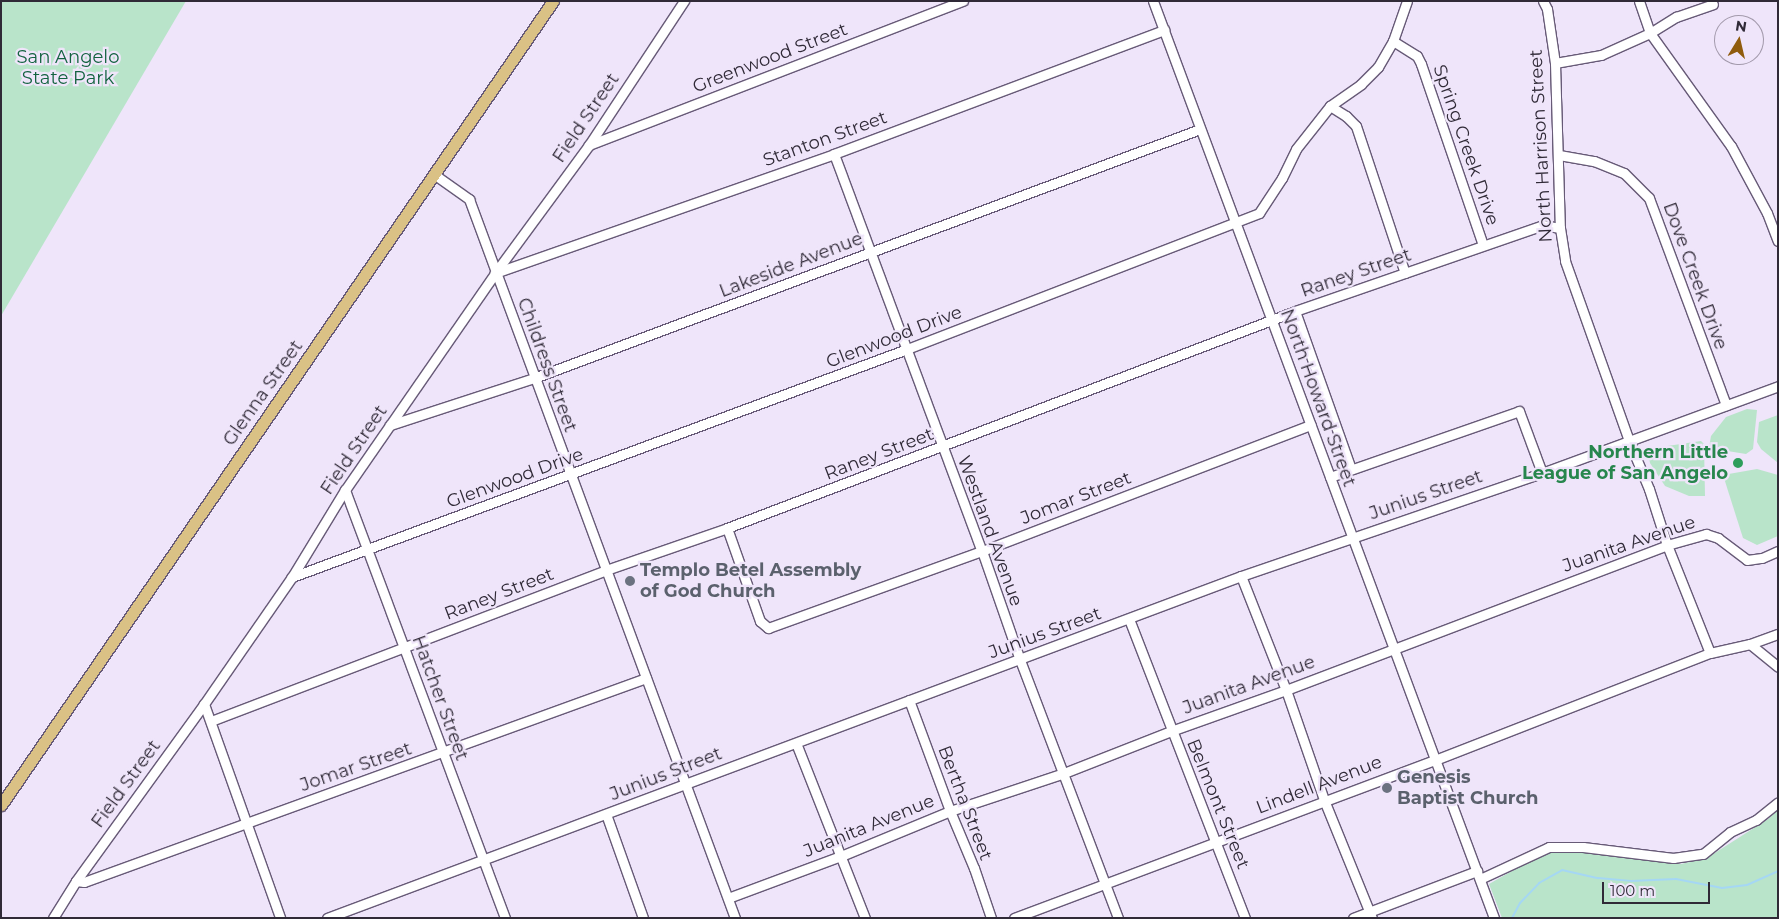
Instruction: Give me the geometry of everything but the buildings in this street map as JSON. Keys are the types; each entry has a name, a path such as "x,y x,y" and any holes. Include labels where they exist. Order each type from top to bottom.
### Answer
{"main road":[{"name":"Glenna Street","path":"1,805 553,1"}],"street":[{"name":"Field Street","path":"53,918 76,881 204,704 292,577 345,490 495,273 589,144 684,1"},
{"name":"Greenwood Street","path":"589,144 963,1"},
{"name":"North Howard Street","path":"1153,1 1494,918"},
{"name":"Glenwood Drive","path":"292,577 907,349 1259,213 1282,178 1296,149 1330,106 1361,84 1378,67 1393,41 1406,1"},
{"name":"North Harrison Street","path":"1543,1 1555,63 1560,228 1566,261 1628,441 1649,489 1667,545 1710,653"},
{"path":"1639,1 1650,33 1731,146 1767,213 1778,241"},
{"path":"1555,63 1600,55 1650,33 1676,17 1713,4"},
{"name":"Stanton Street","path":"495,273 834,154 1164,30"},
{"name":"Spring Creek Drive","path":"1393,41 1417,56 1421,64 1483,244"},
{"path":"1330,106 1356,126 1405,273"},
{"name":"Lakeside Avenue","path":"390,425 534,378 1200,129"},
{"name":"Westland Avenue","path":"834,154 982,552 1020,660 1106,882 1118,918"},
{"name":"Dove Creek Drive","path":"1559,155 1594,161 1624,173 1649,198 1726,405"},
{"name":"Childress Street","path":"435,174 469,199 735,918"},
{"name":"Raney Street","path":"211,721 606,570 727,528 942,447 1295,311 1483,244 1543,225 1560,228"},
{"path":"1295,311 1350,469"},
{"name":"Junius Street","path":"327,918 1241,576 1353,536 1542,473 1778,386"},
{"path":"1330,477 1519,411 1542,473"},
{"name":"Jomar Street","path":"727,528 760,621 768,628 982,552 1311,425"},
{"name":"Hatcher Street","path":"345,490 505,918"},
{"name":"Juanita Avenue","path":"728,898 841,856 950,811 1064,773 1667,545 1706,534 1718,538 1747,560 1762,558 1778,552"},
{"path":"1241,576 1286,690 1324,800 1371,915"},
{"name":"Belmont Street","path":"1129,619 1152,674 1171,731 1245,918"},
{"name":"Lindell Avenue","path":"1014,918 1324,800 1435,760 1710,653 1750,644 1778,634"},
{"path":"1750,644 1778,667"},
{"name":"Jomar Street","path":"76,881 84,882 646,678"},
{"name":"Bertha Street","path":"908,700 974,868 990,918"},
{"path":"204,704 280,918"},
{"path":"796,743 866,918"},
{"path":"1353,918 1371,915 1548,847 1583,848 1673,858 1703,854 1730,832 1756,820 1778,802"},
{"path":"606,814 643,918"}],"green space":[{"name":"San Angelo State Park","path":"1,1 186,1 1,316"},
{"path":"1747,409 1757,410 1753,449 1746,454 1709,448 1711,436 1726,417"},
{"path":"1778,415 1778,463 1761,449 1757,442 1759,422"},
{"path":"1701,441 1704,444 1705,496 1689,496 1665,486 1650,463 1647,449"},
{"path":"1757,469 1778,475 1778,536 1757,545 1743,538 1723,475"},
{"path":"1778,810 1778,918 1502,918 1489,884 1549,850 1578,851 1681,864 1707,858 1768,819"}],"waterway":[{"path":"1512,918 1520,903 1539,883 1562,870 1598,878 1631,881 1676,879 1722,888 1747,885 1778,871"}],"place":[{"name":"Northern Little League of San Angelo","path":"1738,463"},
{"name":"Templo Betel Assembly of God Church","path":"630,581"},
{"name":"Genesis Baptist Church","path":"1387,788"}]}
